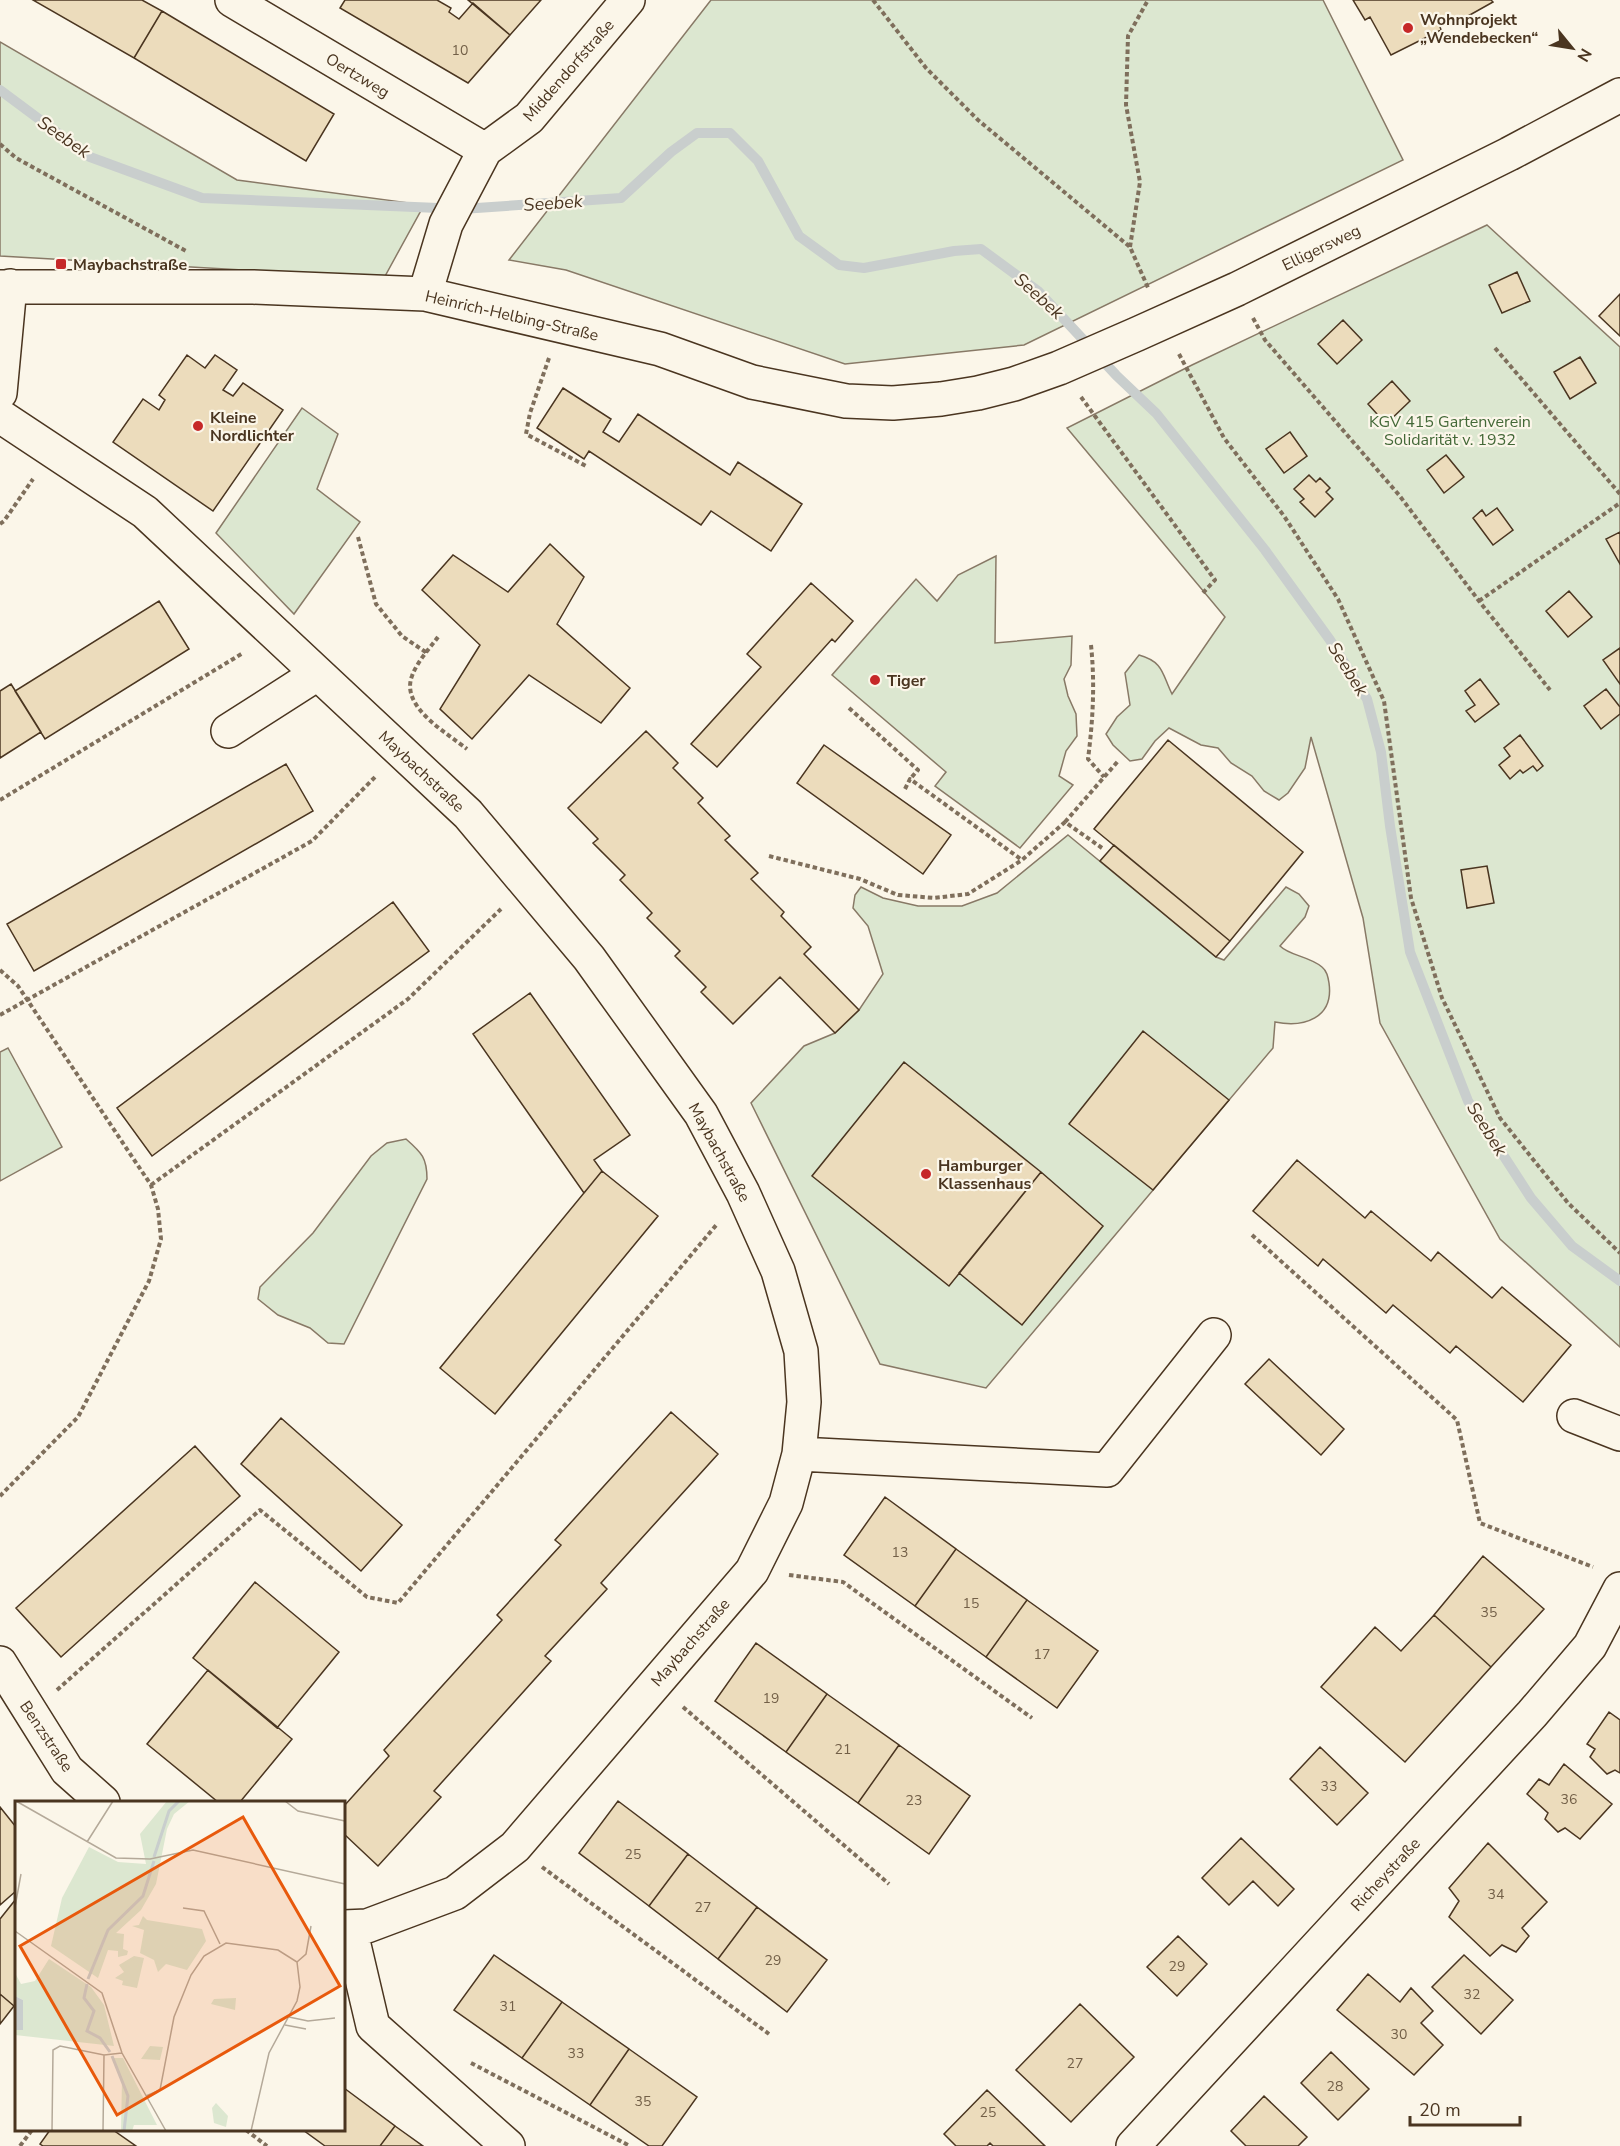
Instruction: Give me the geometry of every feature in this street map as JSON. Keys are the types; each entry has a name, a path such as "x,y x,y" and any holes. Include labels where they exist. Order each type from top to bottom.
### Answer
{"street":[{"name":"Oertzweg","path":"232,0 484,150"},
{"name":"Middendorfstraße","path":"425,294 446,224 484,150 529,118 628,0"},
{"name":"Elligersweg","path":"1014,384 1059,368 1237,289 1509,154 1620,95"},
{"name":"Heinrich-Helbing-Straße","path":"5,286 253,287 425,294 660,349 753,381 846,401 893,403 941,399 1014,384"},
{"path":"0,393 5,286"},
{"name":"Maybachstraße","path":"0,416 144,512 468,814 589,958 702,1114 744,1193 784,1285 801,1351 804,1402 799,1454 786,1503 752,1570 515,1847 455,1893 367,1926 347,1928"},
{"path":"228,730 317,674"},
{"path":"799,1454 1107,1470 1214,1335"},
{"path":"1574,1416 1620,1434"},
{"name":"Richeystraße","path":"1133,2146 1532,1714 1590,1646 1609,1579"},
{"name":"Benzstraße","path":"0,1663 67,1770 101,1801"},
{"path":"347,1928 373,2026 508,2146"}],"path":[{"path":"873,0 926,68 978,120 1130,247"},
{"path":"1148,0 1128,36 1126,105 1140,182 1130,247 1150,329 1224,438 1284,516 1338,599 1384,701 1411,898 1442,998 1500,1118 1568,1203 1620,1253"},
{"path":"0,144 16,158 191,253"},
{"path":"1237,289 1265,340 1399,495 1550,690"},
{"path":"561,326 530,412 526,434 586,466"},
{"path":"1495,348 1620,494"},
{"path":"1059,368 1215,580 1202,594"},
{"path":"0,524 53,451"},
{"path":"1479,601 1620,503"},
{"path":"358,537 376,604 402,636 427,653"},
{"path":"0,800 276,634"},
{"path":"438,638 411,677 411,693 417,707 430,721 467,749"},
{"path":"1091,645 1094,673 1093,712 1088,759 1104,777"},
{"path":"849,708 918,770 904,789"},
{"path":"0,1015 312,841 401,751"},
{"path":"769,856 860,879 898,895 934,898 968,894 1022,861 1065,822 1119,760"},
{"path":"910,778 1022,861"},
{"path":"1065,822 1102,848"},
{"path":"151,1185 408,999 527,884"},
{"path":"0,970 18,986 151,1185 158,1209 161,1239 149,1281 78,1417 0,1496"},
{"path":"31,1713 260,1510 367,1598 398,1603 744,1193"},
{"path":"1252,1235 1457,1419 1480,1523 1609,1579"},
{"path":"752,1570 843,1582 1032,1718"},
{"path":"655,1683 890,1884"},
{"path":"515,1847 769,2034"},
{"path":"465,2060 630,2146"},
{"path":"20,2146 31,2131"},
{"path":"247,2131 267,2146"}],"green space":[{"path":"711,0 1323,0 1403,160 1024,345 845,364 566,270 509,260"},
{"path":"0,42 237,180 424,205 384,278 0,256"},
{"name":"KGV 415 Gartenverein Solidarität v. 1932","path":"1487,225 1620,347 1620,1347 1500,1239 1380,1023 1363,918 1311,737 1305,768 1288,793 1279,800 1264,791 1252,776 1231,763 1218,748 1201,745 1169,728 1155,741 1142,759 1130,761 1113,745 1106,734 1117,717 1130,705 1125,673 1139,655 1158,665 1172,694 1225,617 1067,428 1192,365"},
{"path":"302,408 338,434 317,489 360,522 294,614 216,533"},
{"path":"996,556 995,643 1072,636 1071,665 1064,679 1076,714 1077,736 1066,751 1059,776 1073,785 1020,848 935,786 946,772 832,675 916,579 937,601 958,575"},
{"path":"1068,835 1216,957 1224,960 1286,887 1299,894 1309,906 1305,917 1280,946 1317,963 1324,969 1329,983 1327,1005 1315,1018 1306,1022 1275,1022 1273,1048 986,1388 880,1364 751,1103 804,1046 835,1033 859,1010 883,974 868,926 853,908 855,895 861,887 883,898 918,906 962,906 997,893"},
{"path":"8,1048 62,1147 0,1181 0,1052"},
{"path":"406,1139 422,1156 427,1179 344,1344 328,1343 310,1328 278,1315 258,1299 260,1287 313,1233 371,1156 387,1143"}],"building":[{"path":"33,0 142,0 162,11 134,58"},
{"path":"345,0 437,0 451,8 449,12 459,19 473,3 510,35 468,83 340,8"},
{"path":"468,0 541,0 510,35"},
{"name":"Wohnprojekt „Wendebecken“","path":"1353,0 1491,0 1493,2 1452,25 1447,19 1439,23 1441,30 1391,55 1370,17 1365,20"},
{"path":"162,11 334,114 306,161 134,58"},
{"path":"1517,272 1530,301 1502,313 1489,285"},
{"path":"1620,294 1620,336 1599,316"},
{"path":"1343,320 1362,340 1337,364 1318,344"},
{"name":"Kleine Nordlichter","path":"187,355 205,368 215,355 237,370 223,390 233,396 243,383 283,410 213,511 113,442 143,399 159,410 165,400 159,395"},
{"path":"1580,357 1596,383 1570,399 1554,372"},
{"path":"1392,381 1410,401 1386,424 1368,404"},
{"path":"563,388 611,419 603,432 619,442 638,414 730,475 738,462 802,504 771,551 711,511 701,525 589,451 584,459 537,428"},
{"path":"1290,432 1307,456 1284,473 1266,449"},
{"path":"1446,455 1464,477 1444,493 1427,470"},
{"path":"1309,475 1316,482 1320,478 1330,488 1326,492 1333,499 1315,517 1300,502 1304,499 1294,489"},
{"path":"1497,508 1513,530 1493,545 1473,518 1482,510 1486,516"},
{"path":"1620,532 1620,564 1606,539"},
{"path":"550,544 584,577 557,624 630,688 601,723 529,675 472,739 440,709 480,645 422,590 453,555 508,592"},
{"path":"811,583 853,621 835,642 832,639 717,767 691,744 761,667 747,654"},
{"path":"1569,591 1592,617 1568,637 1546,611"},
{"path":"159,601 189,649 45,739 15,691"},
{"path":"1620,648 1620,684 1603,660"},
{"path":"1480,679 1499,704 1475,722 1466,711 1475,705 1465,691"},
{"path":"11,684 41,732 0,758 0,691"},
{"path":"1606,689 1620,707 1620,714 1601,729 1584,706"},
{"path":"646,731 678,763 673,768 703,798 698,803 730,836 725,840 758,873 751,879 784,912 781,916 811,947 804,954 859,1010 835,1033 780,977 733,1024 701,992 706,987 675,956 680,951 647,918 652,913 620,880 625,875 593,843 598,839 568,808"},
{"path":"1520,735 1543,766 1537,771 1533,766 1523,773 1520,770 1510,779 1499,765 1510,756 1504,748"},
{"path":"1168,740 1303,852 1230,941 1094,829"},
{"path":"824,745 951,835 923,874 797,783"},
{"path":"286,764 313,811 34,971 7,924"},
{"path":"1114,845 1230,941 1216,957 1100,861"},
{"path":"1487,866 1494,903 1467,908 1461,870"},
{"path":"393,902 429,951 152,1156 117,1108"},
{"path":"530,993 630,1135 594,1160 602,1171 584,1193 473,1034"},
{"path":"1143,1031 1229,1100 1153,1190 1069,1124"},
{"name":"Hamburger Klassenhaus","path":"904,1062 1041,1172 949,1286 812,1176"},
{"path":"1297,1160 1365,1218 1371,1211 1431,1261 1438,1252 1492,1298 1502,1287 1571,1345 1523,1402 1456,1346 1450,1353 1393,1305 1386,1313 1323,1259 1318,1266 1253,1211"},
{"path":"602,1171 658,1216 495,1414 440,1368"},
{"path":"1041,1172 1103,1226 1022,1325 959,1273"},
{"path":"1269,1359 1344,1429 1321,1455 1245,1384"},
{"path":"671,1412 718,1454 601,1583 607,1589 545,1656 551,1661 434,1791 441,1797 378,1866 345,1835 345,1805 389,1756 384,1750 502,1620 497,1615 561,1545 555,1540"},
{"path":"281,1418 402,1525 361,1571 241,1464"},
{"path":"195,1446 240,1496 61,1657 16,1608"},
{"path":"885,1497 956,1549 915,1606 844,1555"},
{"path":"956,1549 1027,1600 986,1657 915,1606"},
{"path":"1483,1556 1544,1609 1491,1667 1434,1615"},
{"path":"255,1582 339,1652 277,1728 193,1658"},
{"path":"1027,1600 1098,1651 1057,1708 986,1657"},
{"path":"1434,1615 1491,1667 1405,1762 1321,1687 1375,1627 1401,1651"},
{"path":"756,1643 827,1694 786,1752 715,1701"},
{"path":"208,1670 292,1739 241,1801 217,1801 147,1744"},
{"path":"827,1694 899,1745 858,1803 786,1752"},
{"path":"1609,1712 1620,1720 1620,1773 1615,1770 1607,1774 1590,1757 1595,1749 1587,1744"},
{"path":"899,1745 970,1796 929,1854 858,1803"},
{"path":"1320,1747 1368,1793 1337,1825 1290,1779"},
{"path":"1564,1764 1612,1804 1580,1839 1565,1828 1558,1832 1545,1819 1548,1813 1527,1794 1539,1779 1549,1785"},
{"path":"618,1801 688,1854 649,1906 579,1853"},
{"path":"0,1807 15,1826 15,1892 0,1905"},
{"path":"1241,1838 1294,1889 1278,1906 1253,1881 1229,1905 1202,1878"},
{"path":"1488,1843 1547,1902 1522,1928 1529,1936 1516,1952 1502,1945 1490,1956 1449,1917 1459,1901 1449,1888"},
{"path":"688,1854 757,1907 718,1959 649,1906"},
{"path":"15,1900 14,2006 0,1994 0,1919"},
{"path":"757,1907 827,1960 787,2012 718,1959"},
{"path":"1178,1936 1207,1964 1177,1996 1147,1967"},
{"path":"494,1955 562,2002 522,2058 454,2010"},
{"path":"1464,1955 1513,2000 1481,2034 1432,1987"},
{"path":"1368,1974 1400,2002 1411,1988 1433,2011 1421,2023 1443,2045 1414,2075 1337,2010"},
{"path":"0,1994 14,2006 0,2024"},
{"path":"562,2002 629,2049 590,2105 522,2058"},
{"path":"1080,2004 1134,2057 1071,2122 1016,2070"},
{"path":"629,2049 697,2097 662,2146 649,2146 590,2105"},
{"path":"1331,2052 1369,2089 1338,2120 1301,2083"},
{"path":"345,2089 395,2126 380,2146 325,2146 304,2131 345,2131"},
{"path":"987,2090 1045,2146 993,2146 990,2143 987,2146 956,2146 944,2134"},
{"path":"1264,2096 1307,2137 1298,2146 1246,2146 1231,2131"},
{"path":"395,2126 423,2146 380,2146"},
{"path":"49,2131 114,2131 136,2146 43,2146 40,2144"}],"waterway":[{"name":"Seebek","path":"0,90 90,157 202,198 462,209 621,198 671,152 697,133 730,133 758,161 799,236 839,265 864,268 954,251 981,249 1038,291 1116,375 1156,413 1265,550 1330,640 1367,699 1381,752 1410,952 1468,1101 1531,1198 1572,1246 1620,1281"}],"place":[{"name":"Wohnprojekt „Wendebecken“","path":"1408,28"},
{"name":"Maybachstraße","path":"61,264"},
{"name":"Kleine Nordlichter","path":"198,426"},
{"name":"Tiger","path":"875,680"},
{"name":"Hamburger Klassenhaus","path":"926,1174"}]}
